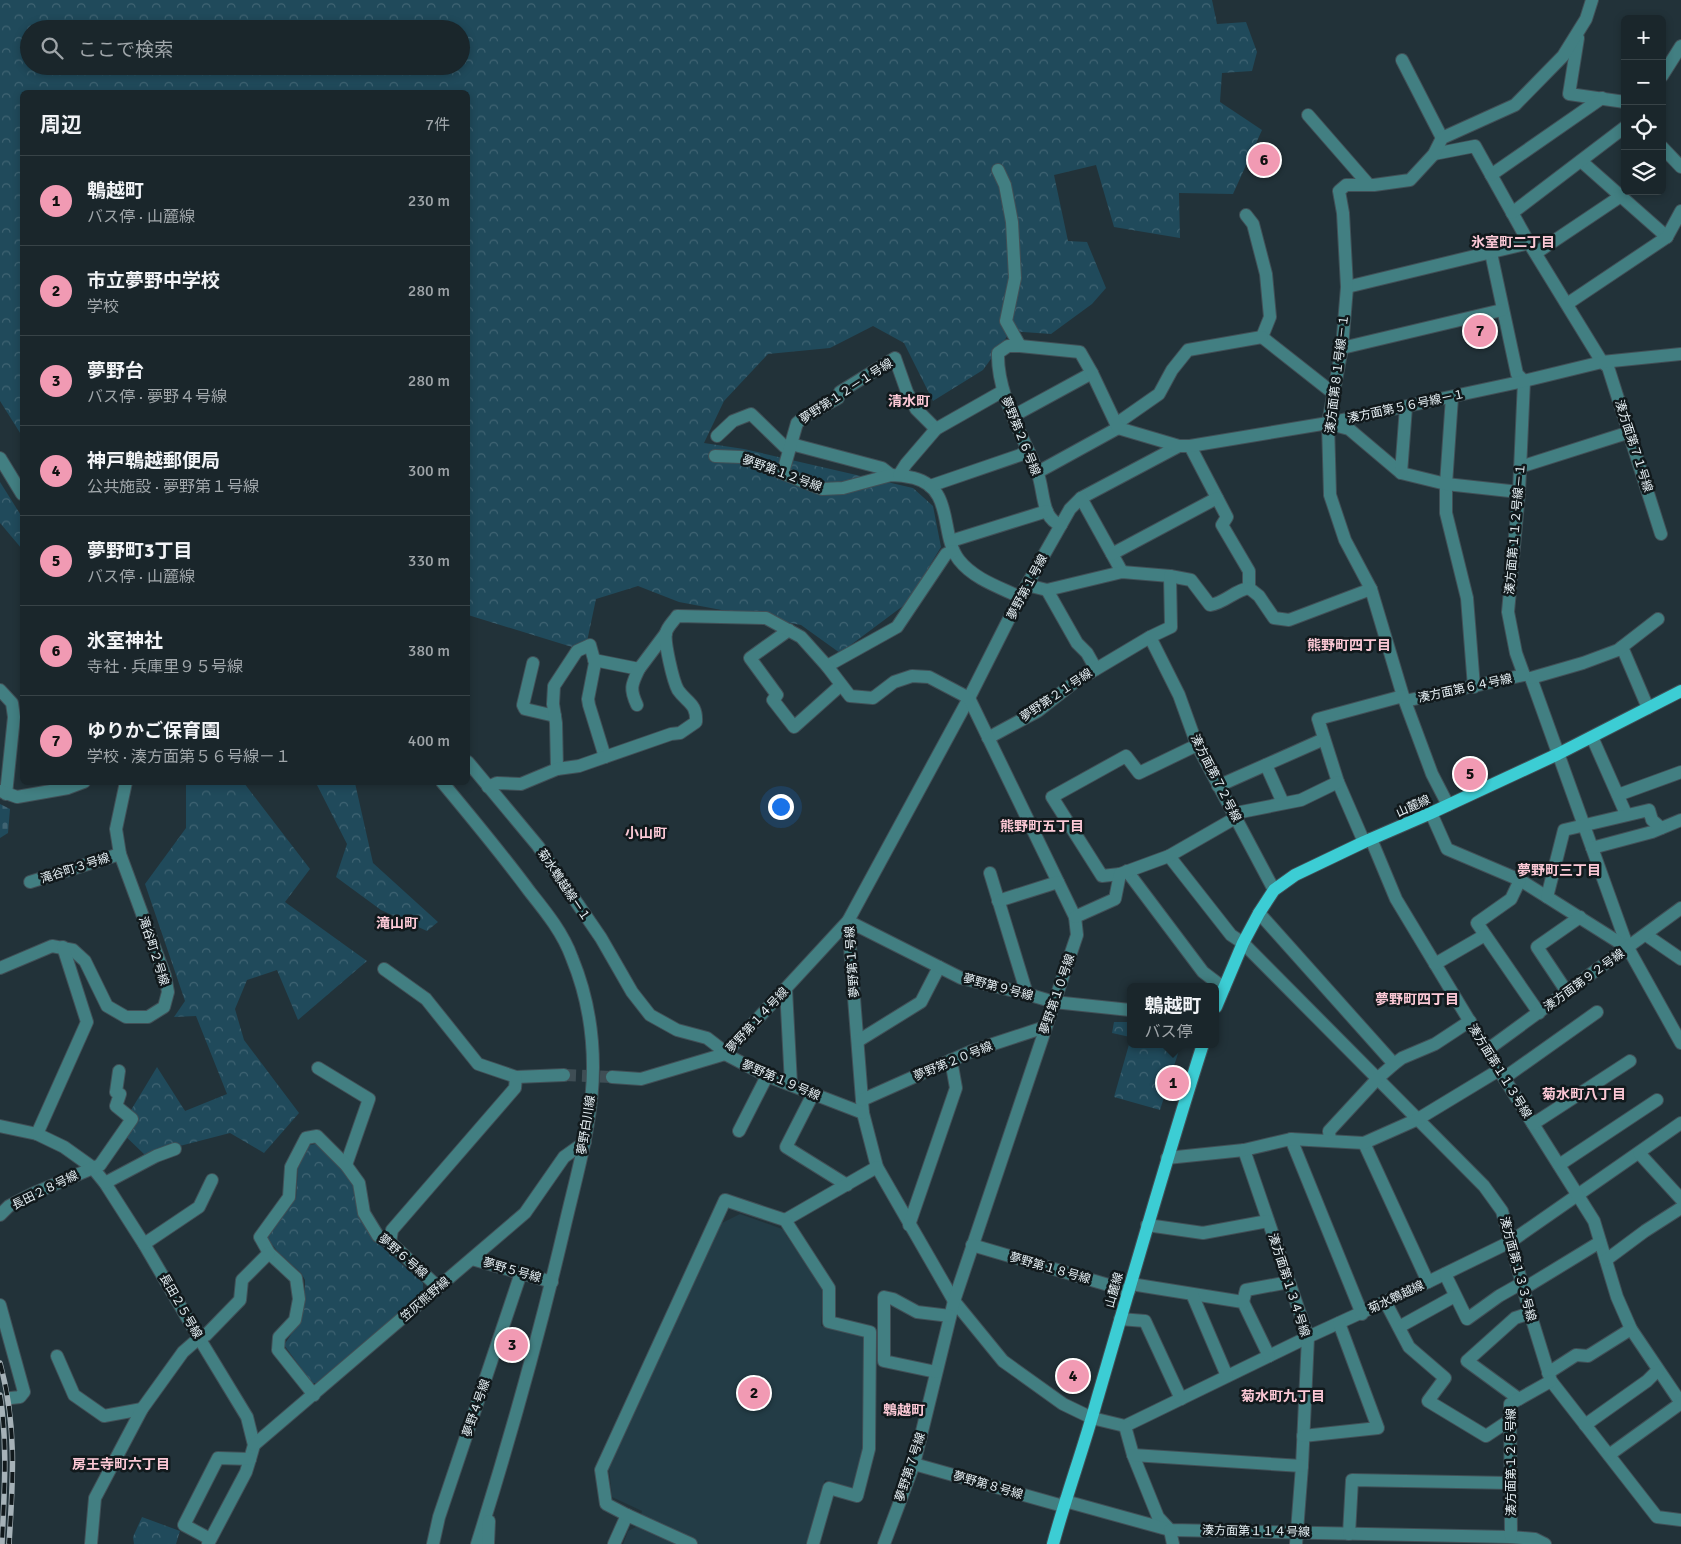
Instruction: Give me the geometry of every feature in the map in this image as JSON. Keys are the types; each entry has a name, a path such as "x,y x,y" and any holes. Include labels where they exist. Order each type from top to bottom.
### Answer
{"main road":[{"name":"山麓線","path":"1219,1000 1258,913 1274,890 1295,874 1558,754 1681,691"},
{"name":"山麓線","path":"1053,1544 1092,1418 1166,1158 1202,1048"}],"street":[{"path":"1308,115 1369,186 1410,180 1434,154 1442,138 1515,105 1564,56 1586,19 1592,0"},
{"path":"1579,31 1569,94 1621,101"},
{"path":"1666,70 1681,46"},
{"path":"1402,60 1442,138"},
{"path":"1491,175 1602,98"},
{"path":"1512,214 1621,130"},
{"name":"湊方面第７１号線","path":"1434,154 1475,146 1532,248 1602,362 1608,367 1661,534"},
{"path":"1665,150 1680,164"},
{"path":"1581,161 1667,237"},
{"path":"998,170 1005,185 1012,222 1015,278 1006,321 1014,346 1080,352 1117,426 1184,446 1227,517 1222,525 1249,571 1249,588"},
{"name":"湊方面第８１号線－１","path":"1369,186 1346,186 1339,191 1343,213 1347,287 1342,348 1328,423 1330,495 1345,540 1371,589 1404,699 1432,774 1448,805"},
{"path":"1347,287 1492,253 1532,248 1621,196"},
{"path":"1567,304 1667,237 1681,211"},
{"path":"1246,215 1253,224 1266,274 1270,317 1262,337"},
{"path":"1492,253 1502,310 1517,374 1524,381"},
{"path":"1342,348 1502,310"},
{"path":"1038,472 1117,426 1159,394 1172,370 1188,350 1262,337 1333,393"},
{"name":"夢野第２６号線","path":"1014,346 998,353 997,366 1003,391 1038,472 1047,512"},
{"name":"湊方面第５６号線－１","path":"1184,446 1328,423 1524,381 1602,362 1681,354"},
{"name":"夢野第１２－１号線","path":"783,472 797,422 838,398 840,392 895,358 907,392 916,409 936,429"},
{"path":"1014,416 1092,373"},
{"name":"湊方面第１１２号線－１","path":"1524,381 1519,492 1508,612 1516,653 1528,677 1558,754 1628,948 1681,1043"},
{"path":"717,436 733,421 751,414 785,447 795,445 882,468 895,475 936,429 1003,391"},
{"path":"1452,397 1446,513 1467,598 1474,687"},
{"path":"1401,473 1406,406"},
{"path":"1328,423 1349,429 1401,473 1446,484 1519,492"},
{"path":"1520,466 1630,432"},
{"name":"夢野第１号線","path":"1092,1418 1062,1404 1003,1361 954,1301 877,1167 863,1114 848,921 969,698 1020,597 1070,509 1081,498 1184,446"},
{"path":"930,486 1029,452"},
{"name":"夢野第１２号線","path":"715,456 742,457 822,489 843,488 895,475 921,480 930,486"},
{"path":"0,458 20,491"},
{"path":"930,486 934,488 942,503 952,546 960,561 977,577 1020,597"},
{"path":"1081,498 1122,572"},
{"path":"1112,554 1217,498"},
{"path":"827,666 897,627 952,546 1047,512 1055,523 1060,525"},
{"path":"1027,585 1047,590 1122,572 1170,576 1191,580 1210,605 1216,604 1240,589 1249,588 1259,596 1274,618 1289,620 1371,589"},
{"path":"1096,669 1150,637 1171,627 1170,576"},
{"name":"夢野第２１号線","path":"988,738 1038,711 1076,680 1096,669 1087,653 1077,643 1047,590"},
{"path":"637,704 632,693 633,681 639,668 677,616 766,618 801,637 850,696 874,698 894,682 912,676 928,678 969,698"},
{"name":"湊方面第６４号線","path":"1368,840 1338,782 1318,719 1404,699 1528,677 1583,663 1622,647 1658,619"},
{"path":"789,630 750,658 777,695 773,700 794,727 841,685"},
{"path":"488,787 497,783 521,784 557,769 580,766 680,732 696,722 696,713 693,706 679,690 670,671 666,633"},
{"name":"湊方面第７２号線","path":"1150,637 1179,695 1197,745 1274,890"},
{"path":"557,769 553,704 554,686 576,651 590,645 594,660 589,704 605,757"},
{"path":"1622,647 1648,708"},
{"path":"594,660 639,668"},
{"path":"533,663 524,706 525,708 555,716"},
{"path":"0,690 12,703 14,717 3,792 17,797 76,785"},
{"name":"夢野第１０号線","path":"954,1301 1077,935 1075,917 969,698"},
{"path":"1592,737 1626,814"},
{"path":"1218,786 1324,739"},
{"path":"1197,745 1139,773 1126,756 1052,797 1102,876 1124,873 1170,856 1236,817 1241,812 1301,800 1338,782"},
{"name":"菊水鵯越線ー１","path":"470,764 538,846 601,938 632,992 650,1015"},
{"path":"1266,765 1283,803"},
{"path":"1618,795 1681,772"},
{"name":"滝谷町２号線","path":"63,948 74,950 85,961 107,1006 126,1017 148,1017 164,1007 168,992 165,976 120,854 116,829 125,785"},
{"name":"夢野白川線","path":"445,785 494,844 549,917 572,957 586,1005 593,1067 584,1142 552,1282 490,1502 476,1544"},
{"path":"1547,897 1564,830 1649,810 1652,820 1661,828"},
{"path":"1431,813 1447,849 1520,880 1628,948"},
{"path":"1592,848 1661,828 1681,820"},
{"name":"湊方面第１１３号線","path":"1368,840 1396,898 1435,964 1594,1221 1617,1297 1631,1329 1681,1403"},
{"name":"滝谷町３号線","path":"30,882 120,854"},
{"name":"湊方面第１３３号線","path":"1170,856 1231,935 1243,943 1484,1186 1502,1211 1522,1286 1550,1377 1585,1425 1657,1516 1681,1520"},
{"path":"990,873 1027,994"},
{"path":"1075,917 1115,899 1124,873"},
{"path":"1124,873 1203,972 1217,983"},
{"path":"1520,880 1511,898 1477,923 1539,1013"},
{"path":"998,901 1058,882"},
{"name":"湊方面第９２号線","path":"1487,1050 1681,908"},
{"path":"1258,913 1394,1064"},
{"path":"1567,992 1537,947 1580,917"},
{"name":"夢野第９号線","path":"848,921 961,978 1054,1002 1127,1010"},
{"name":"夢野第１４号線","path":"612,1077 641,1079 725,1054 848,921"},
{"path":"1646,934 1681,959"},
{"path":"1435,964 1485,935"},
{"path":"0,968 52,946 63,948 87,1022 37,1134"},
{"path":"858,1041 921,1002 939,967"},
{"path":"384,969 426,999 478,1064 516,1077 564,1075"},
{"path":"1219,984 1224,988"},
{"path":"786,989 791,1084"},
{"path":"1166,1158 1244,1150 1291,1139 1364,1143 1418,1119 1502,1074 1596,1012"},
{"name":"夢野第１９号線","path":"650,1015 677,1030 707,1038 725,1054 768,1076 863,1114"},
{"path":"1330,1141 1328,1131 1378,1078 1394,1064 1402,1058 1435,1044 1470,1021"},
{"name":"夢野第２０号線","path":"862,1100 972,1051 1045,1027"},
{"path":"910,1225 956,1088 952,1060"},
{"path":"1533,1124 1630,1061"},
{"path":"318,1068 369,1099 346,1165"},
{"name":"長田２８号線","path":"0,1215 9,1206 17,1202 100,1165 132,1119 116,1106 120,1094 116,1092 119,1071"},
{"path":"739,1131 768,1076"},
{"path":"390,1242 392,1230 515,1088 516,1077"},
{"path":"813,1094 786,1147 847,1185"},
{"path":"1559,1166 1657,1100"},
{"name":"菊水鵯越線","path":"1125,1426 1510,1242 1681,1123"},
{"name":"長田２５号線","path":"0,1126 37,1134 64,1147 92,1167 105,1183 144,1244 247,1417 254,1445 250,1459 246,1472 209,1541"},
{"name":"夢野６号線","path":"269,1253 260,1237 288,1197 291,1167 306,1138 317,1136 346,1165 359,1183 364,1213 378,1236 390,1242 438,1288"},
{"path":"1291,1139 1362,1314"},
{"name":"笠灰熊野線","path":"254,1445 525,1213 564,1158 584,1142"},
{"path":"1364,1143 1428,1282"},
{"path":"105,1183 156,1156 175,1149"},
{"name":"湊方面第１３４号線","path":"1244,1150 1308,1337 1302,1466 1296,1538"},
{"path":"1640,1153 1681,1199"},
{"path":"785,1220 877,1167"},
{"path":"144,1244 199,1207 212,1180"},
{"path":"691,1544 606,1504 601,1470 725,1200 785,1220 829,1288 829,1322 870,1332 869,1449 857,1496 829,1488 813,1544"},
{"path":"1606,1260 1645,1231 1681,1208"},
{"path":"1147,1225 1203,1233 1268,1221"},
{"path":"1445,1274 1467,1319 1499,1296 1522,1286 1600,1242"},
{"name":"夢野第１８号線","path":"972,1245 1130,1287 1243,1302"},
{"path":"91,1544 95,1498 142,1409 182,1352 199,1338 206,1336 240,1300 242,1280 269,1253 296,1278 299,1300 295,1320 279,1337 278,1350 314,1394"},
{"name":"夢野５号線","path":"472,1259 552,1282"},
{"name":"夢野４号線","path":"434,1544 439,1517 521,1273"},
{"path":"1269,1356 1243,1302 1246,1290 1289,1282"},
{"path":"1192,1294 1227,1376"},
{"path":"1399,1327 1455,1296"},
{"path":"936,1372 884,1361 884,1297 917,1312 950,1316"},
{"name":"夢野第７号線","path":"884,1544 914,1464 954,1301"},
{"path":"1386,1302 1409,1347 1445,1378 1428,1401 1486,1436 1510,1420"},
{"path":"0,1306 24,1392 20,1397 11,1398"},
{"path":"1519,1399 1467,1361 1515,1318 1530,1313"},
{"path":"1120,1319 1145,1321 1181,1399"},
{"path":"1303,1436 1378,1428 1339,1324"},
{"name":"湊方面第１２５号線","path":"1511,1537 1510,1404 1550,1377 1576,1355 1588,1356 1631,1329"},
{"path":"56,1356 74,1396 104,1416 142,1409"},
{"path":"1585,1425 1647,1381 1658,1370"},
{"path":"1609,1455 1681,1403"},
{"path":"1092,1418 1125,1426 1133,1455 1158,1516 1170,1530 1173,1544"},
{"path":"1133,1455 1302,1466"},
{"path":"209,1541 184,1526 192,1509 218,1458 250,1459"},
{"name":"夢野第８号線","path":"914,1464 1170,1530"},
{"path":"1349,1534 1352,1480 1510,1483"},
{"name":"夢野白川線","path":"488,1544 490,1502"},
{"path":"614,1544 627,1515"},
{"name":"湊方面第１１４号線","path":"1170,1530 1296,1538 1349,1534 1485,1540 1511,1537 1536,1539 1544,1544"}],"shaded area":[{"path":"740,1214 785,1230 786,1235 824,1290 821,1326 866,1337 863,1448 852,1488 825,1480 806,1544 623,1544 628,1531 636,1527 642,1511 612,1497 609,1468 720,1224"}],"green space":[{"path":"0,0 1212,0 1217,24 1246,22 1257,52 1252,71 1222,73 1220,102 1262,130 1233,194 1179,193 1180,238 1114,227 1096,165 1054,175 1068,241 1087,242 1106,288 1092,304 1051,334 1011,331 983,370 933,401 904,343 873,326 830,348 768,354 724,401 704,443 744,449 913,488 933,506 941,547 907,603 840,653 801,625 679,602 638,586 596,599 585,651 470,616 470,90 20,90 20,433 0,401"},
{"path":"0,482 20,514 20,547 0,523"},
{"path":"186,785 246,785 310,869 285,902 367,961 298,1020 277,970 247,980 235,1009 244,1040 299,1113 264,1153 230,1133 145,1155 119,1130 157,1067 185,1111 227,1094 196,1016 174,1017 185,1001 145,884 186,828"},
{"path":"317,785 355,785 373,863 438,922 427,931 381,910 336,877 347,844"},
{"path":"0,804 10,809 8,833 0,838"},
{"path":"1114,1022 1127,1022 1127,1036 1112,1033"},
{"path":"1128,1048 1180,1048 1160,1110 1114,1097"},
{"path":"316,1144 338,1163 353,1185 359,1214 372,1238 423,1283 423,1292 316,1383 312,1383 284,1345 300,1321 305,1300 305,1280 301,1273 278,1252 267,1238 296,1198 298,1168 309,1145"},
{"path":"142,1517 180,1531 176,1544 134,1544 133,1537"}],"tunnel":[{"path":"564,1075 612,1077"},
{"path":"0,1400 11,1398"}],"railway":[{"path":"0,1363 9,1408 11,1431 12,1498 9,1544"},
{"path":"0,1395 5,1451 2,1544"}],"place":[{"name":"氷室神社","path":"1264,160"},
{"name":"ゆりかご保育園","path":"1480,331"},
{"name":"夢野町3丁目","path":"1470,774"},
{"name":"鵯越町","path":"1173,1083"},
{"name":"夢野台","path":"512,1345"},
{"name":"神戸鵯越郵便局","path":"1073,1376"},
{"name":"市立夢野中学校","path":"754,1393"}],"district":[{"name":"氷室町二丁目","path":"1513,242"},
{"name":"清水町","path":"909,401"},
{"name":"熊野町四丁目","path":"1349,645"},
{"name":"熊野町五丁目","path":"1042,826"},
{"name":"小山町","path":"646,833"},
{"name":"夢野町三丁目","path":"1559,870"},
{"name":"滝山町","path":"397,923"},
{"name":"夢野町四丁目","path":"1417,999"},
{"name":"菊水町八丁目","path":"1584,1094"},
{"name":"菊水町九丁目","path":"1283,1396"},
{"name":"鵯越町","path":"904,1410"},
{"name":"房王寺町六丁目","path":"121,1464"}]}
